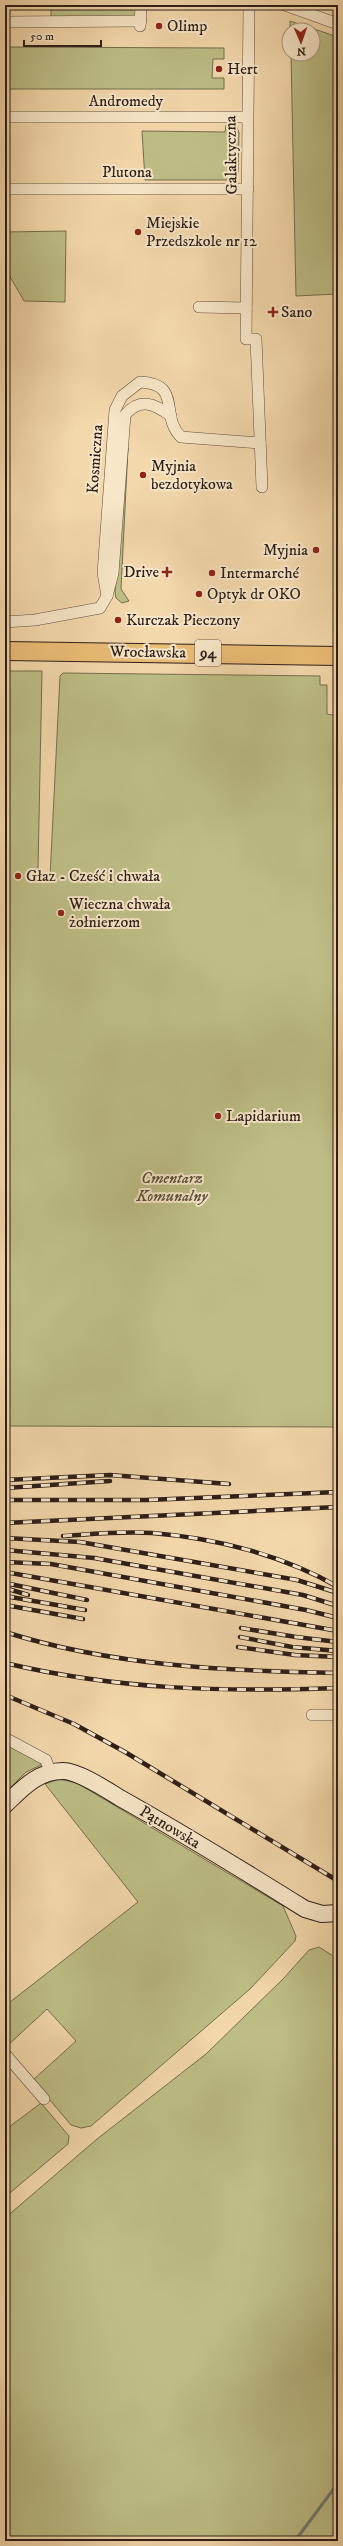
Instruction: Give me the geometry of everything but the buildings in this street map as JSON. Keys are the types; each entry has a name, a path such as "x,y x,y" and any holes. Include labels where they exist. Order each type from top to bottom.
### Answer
{"main road":[{"name":"Wrocławska","path":"5,651 338,656"}],"street":[{"path":"5,22 140,24 141,5"},
{"name":"Galaktyczna","path":"249,5 246,338 256,338 262,487"},
{"path":"285,5 338,24"},
{"name":"Andromedy","path":"5,118 247,117"},
{"name":"Plutona","path":"5,189 248,189"},
{"path":"199,307 246,308"},
{"name":"Kosmiczna","path":"107,596 102,573 115,410 122,396 132,386 140,382 150,382 159,385 165,391 174,430 180,437 260,443"},
{"path":"5,622 84,612 100,608 107,596 113,573 118,528 125,415 131,407 149,404 156,405 171,416"},
{"path":"312,1715 338,1715"},
{"path":"5,1738 46,1760 50,1772"},
{"name":"Pątnowska","path":"5,1805 33,1779 50,1772 65,1771 96,1784 305,1909 322,1914 338,1913"},
{"path":"5,2054 44,2098"}],"green space":[{"path":"51,5 136,5 136,16 51,17"},
{"path":"5,29 8,29 8,47 224,48 224,59 213,59 212,78 224,78 224,89 5,89"},
{"path":"321,31 338,37 338,294 296,296 291,62 321,62"},
{"path":"226,125 236,126 239,132 238,174 231,180 145,180 142,131 225,132"},
{"path":"66,231 65,302 24,301 5,268 5,232"},
{"path":"128,448 121,589 129,601 122,603 116,598 115,592"},
{"name":"Cmentarz Komunalny","path":"5,671 42,671 38,869 43,874 43,877 50,877 60,676 63,673 320,676 320,685 327,685 327,714 338,716 338,1427 5,1426"},
{"path":"5,1744 40,1762 41,1765 26,1772 5,1793"},
{"path":"59,1779 77,1783 283,1906 296,1936 295,1941 250,1989 91,2126 81,2128 71,2125 33,2080 76,2041 47,2009 6,2047 5,2006 138,1902 45,1784"},
{"path":"319,1947 338,1959 338,2541 5,2541 5,2218 97,2139 206,2054 283,1979 309,1950"},
{"path":"41,2103 69,2136 68,2144 5,2197 5,2130"}],"waterway":[{"path":"295,2541 338,2483"}],"railway":[{"path":"5,1480 110,1475 229,1484"},
{"path":"5,1488 110,1481"},
{"path":"5,1500 147,1500 338,1492"},
{"path":"5,1523 338,1507"},
{"path":"63,1536 141,1532 200,1539 272,1557 295,1566 338,1587"},
{"path":"5,1538 80,1542 297,1580 338,1593"},
{"path":"5,1550 94,1558 303,1595 338,1606"},
{"path":"5,1562 51,1564 306,1610 338,1618"},
{"path":"5,1572 338,1631"},
{"path":"5,1583 87,1600"},
{"path":"5,1588 28,1595"},
{"path":"5,1596 85,1610"},
{"path":"5,1605 83,1619"},
{"path":"241,1628 338,1642"},
{"path":"5,1632 45,1643 128,1659 254,1671 338,1673"},
{"path":"240,1637 292,1647 338,1651"},
{"path":"238,1647 295,1655 338,1657"},
{"path":"5,1663 47,1672 130,1684 253,1690 338,1688"},
{"path":"5,1695 74,1724 125,1752 338,1881"}],"place":[{"name":"Olimp","path":"159,26"},
{"name":"Hert","path":"219,69"},
{"name":"Miejskie Przedszkole nr 12","path":"138,232"},
{"name":"Sano","path":"273,312"},
{"name":"Myjnia bezdotykowa","path":"143,475"},
{"name":"Myjnia","path":"316,550"},
{"name":"Drive","path":"167,572"},
{"name":"Intermarché","path":"212,573"},
{"name":"Optyk dr OKO","path":"199,594"},
{"name":"Kurczak Pieczony","path":"118,620"},
{"name":"Głaz - Cześć i chwała","path":"18,876"},
{"name":"Wieczna chwała żołnierzom","path":"61,913"},
{"name":"Lapidarium","path":"218,1116"}]}
